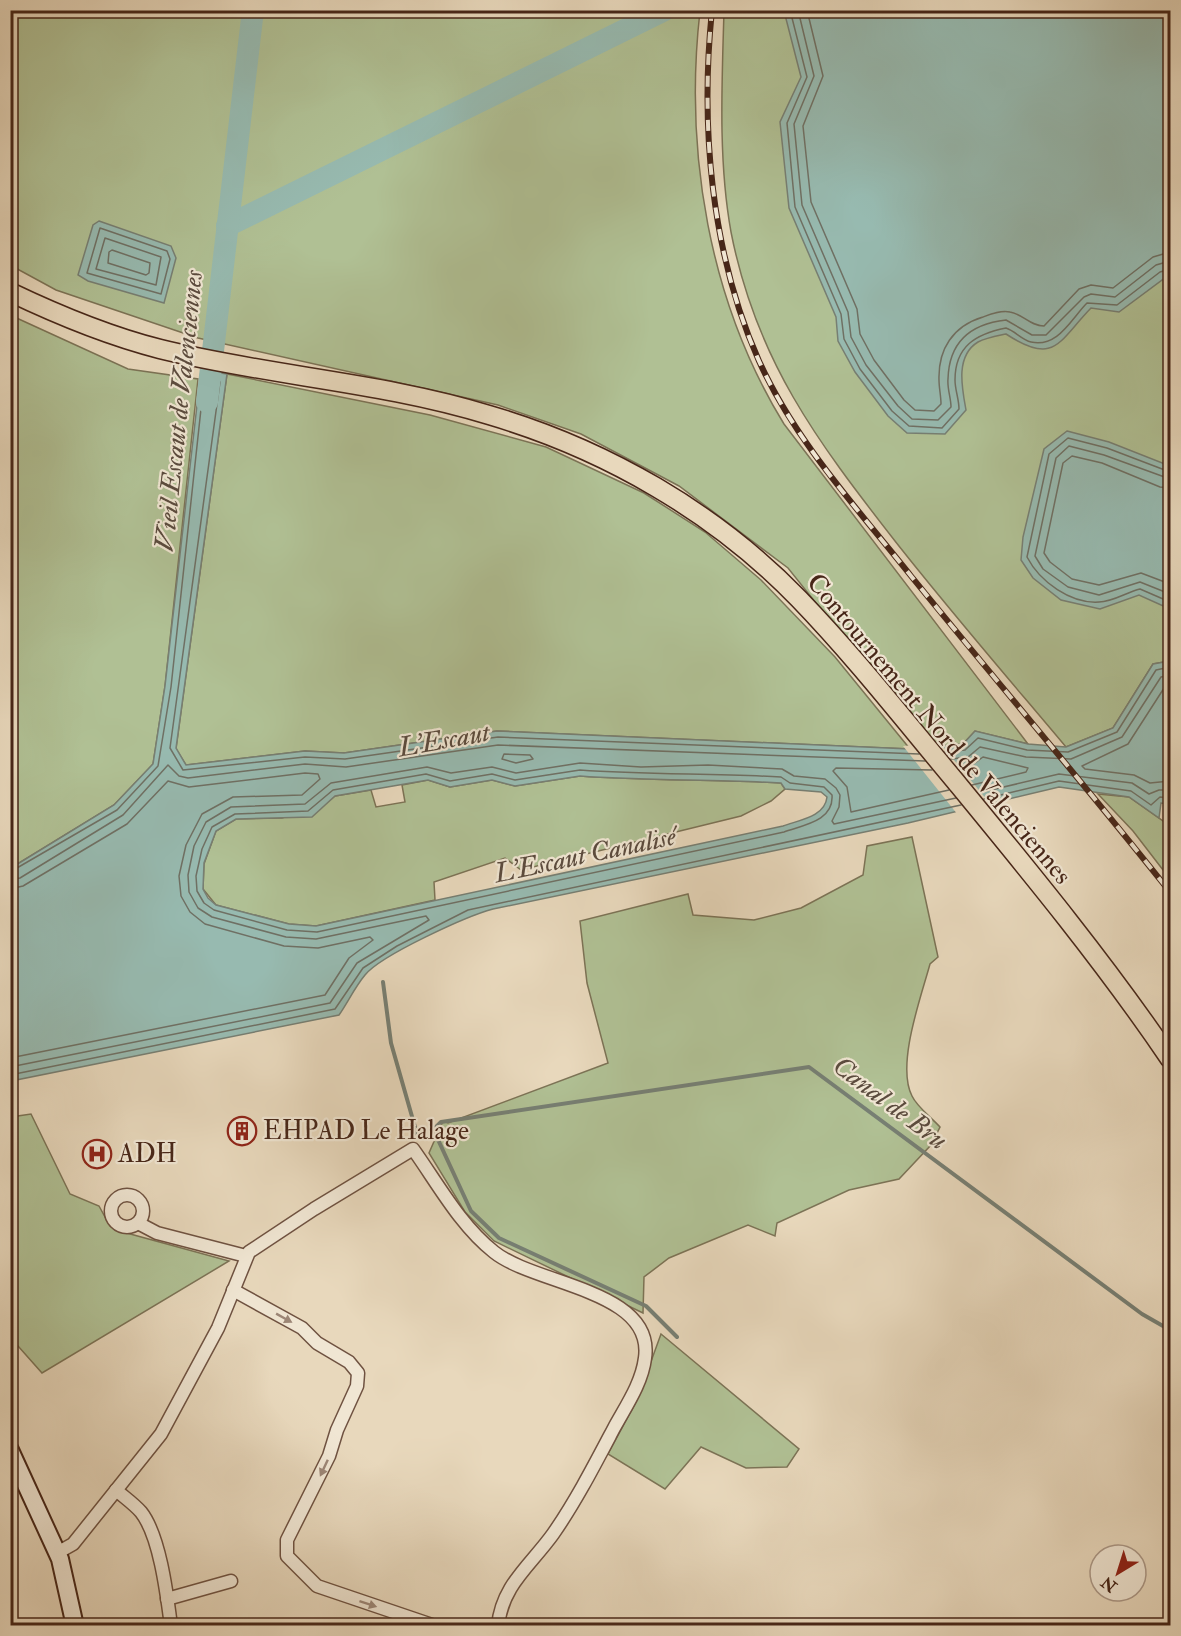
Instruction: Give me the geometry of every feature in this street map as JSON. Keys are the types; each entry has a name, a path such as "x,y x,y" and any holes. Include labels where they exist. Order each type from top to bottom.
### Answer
{"main road":[{"name":"Contournement Nord de Valenciennes","path":"10,292 112,334 180,353 467,408 536,430 609,461 688,507 764,566 826,628 998,832 1106,970 1170,1059"},
{"path":"1106,970 1170,1038"}],"street":[{"path":"57,1553 73,1544 161,1434 218,1328 246,1256 255,1246 414,1149 463,1221 496,1254 513,1264 624,1309 639,1324 646,1336 645,1360 633,1393 563,1519 506,1594 498,1626"},
{"path":"138,1223 157,1233 246,1256"},
{"path":"233,1290 302,1328 317,1343 349,1362 358,1373 357,1386 337,1430 329,1456 286,1540 287,1556 317,1586 435,1626"},
{"path":"10,1450 57,1553 69,1588 75,1626"},
{"path":"116,1490 138,1509 146,1520 157,1553 171,1626"},
{"path":"167,1599 231,1581"}],"green space":[{"path":"10,11 700,11 696,64 696,118 700,171 708,225 720,277 737,328 758,377 784,424 1028,744 975,731 963,744 931,747 788,568 679,486 581,434 498,405 198,338 56,290 10,265"},
{"path":"724,11 1170,11 1170,661 1153,664 1113,728 1066,747 895,541 840,469 793,397 773,360 756,320 742,278 731,232 723,149"},
{"path":"10,315 128,369 198,379 165,686 153,764 114,805 11,868"},
{"path":"227,374 430,415 546,447 644,493 705,532 761,580 835,657 910,749 497,731 344,753 305,751 186,765 176,749"},
{"path":"580,776 781,783 785,789 771,801 741,816 521,870 505,858 434,882 435,900 316,926 289,924 216,905 203,889 204,864 216,831 236,819 282,818 325,804 335,796 371,790 376,807 405,802 402,785 428,780 450,787 492,780 515,786"},
{"path":"1098,794 1129,797 1170,826 1170,879 1133,831"},
{"path":"912,837 938,957 930,964 916,1012 908,1049 908,1083 914,1100 940,1127 931,1145 899,1179 849,1190 777,1223 775,1236 748,1225 669,1258 644,1277 643,1313 494,1241 465,1212 429,1153 443,1121 448,1123 608,1063 587,983 580,921 688,894 693,915 754,920 801,908 863,875 867,846"},
{"path":"31,1114 70,1194 99,1206 110,1226 123,1232 229,1261 42,1373 10,1337 11,1117"},
{"path":"661,1334 799,1449 787,1467 746,1468 701,1447 665,1489 608,1454 637,1400"}],"water":[{"path":"784,11 1170,11 1170,274 1119,312 1091,308 1055,346 1046,349 1035,348 1006,334 978,342 966,355 963,364 962,383 966,410 945,434 907,433 888,416 855,372 838,341 836,317 789,208 780,122 801,77"},
{"path":"99,221 171,246 176,258 164,303 88,281 78,275 93,225"},
{"name":"L'Escaut","path":"201,370 227,374 176,748 186,765 305,751 344,753 497,731 910,749 963,744 975,731 1028,744 1066,747 1113,728 1153,664 1170,661 1170,804 1161,803 1159,818 1129,797 1059,787 908,823 493,909 464,919 388,957 365,975 339,1015 11,1081 11,868 114,805 153,764 165,686","holes":["580,776 781,783 785,789 821,792 827,797 822,809 816,813 783,826 316,926 289,924 216,905 203,889 204,863 216,831 236,819 312,817 335,796 428,780 450,787 492,780 515,786"]},
{"path":"1067,431 1109,442 1170,466 1170,609 1139,595 1100,609 1061,600 1033,578 1021,560 1023,537 1044,449"}],"pier":[{"path":"940,743 992,806 958,815 903,746"}],"waterway":[{"name":"Vieil Escaut de Valenciennes","path":"207,402 253,10"},
{"path":"227,226 665,10"},
{"path":"383,982 391,1043 417,1134"},
{"name":"Canal de Bru","path":"431,1132 441,1122 809,1067 1142,1314 1170,1330"},
{"name":"Canal de Bru","path":"434,1131 471,1211 499,1238 646,1306 677,1337"}],"railway":[{"path":"712,10 709,54 709,144 720,233 743,320 759,361 774,390 790,419 828,473 1170,892"}],"place":[{"name":"EHPAD Le Halage","path":"242,1131"},
{"name":"ADH","path":"97,1154"}],"water label":[{"name":"L'Escaut Canalisé","path":"585,855"}]}
